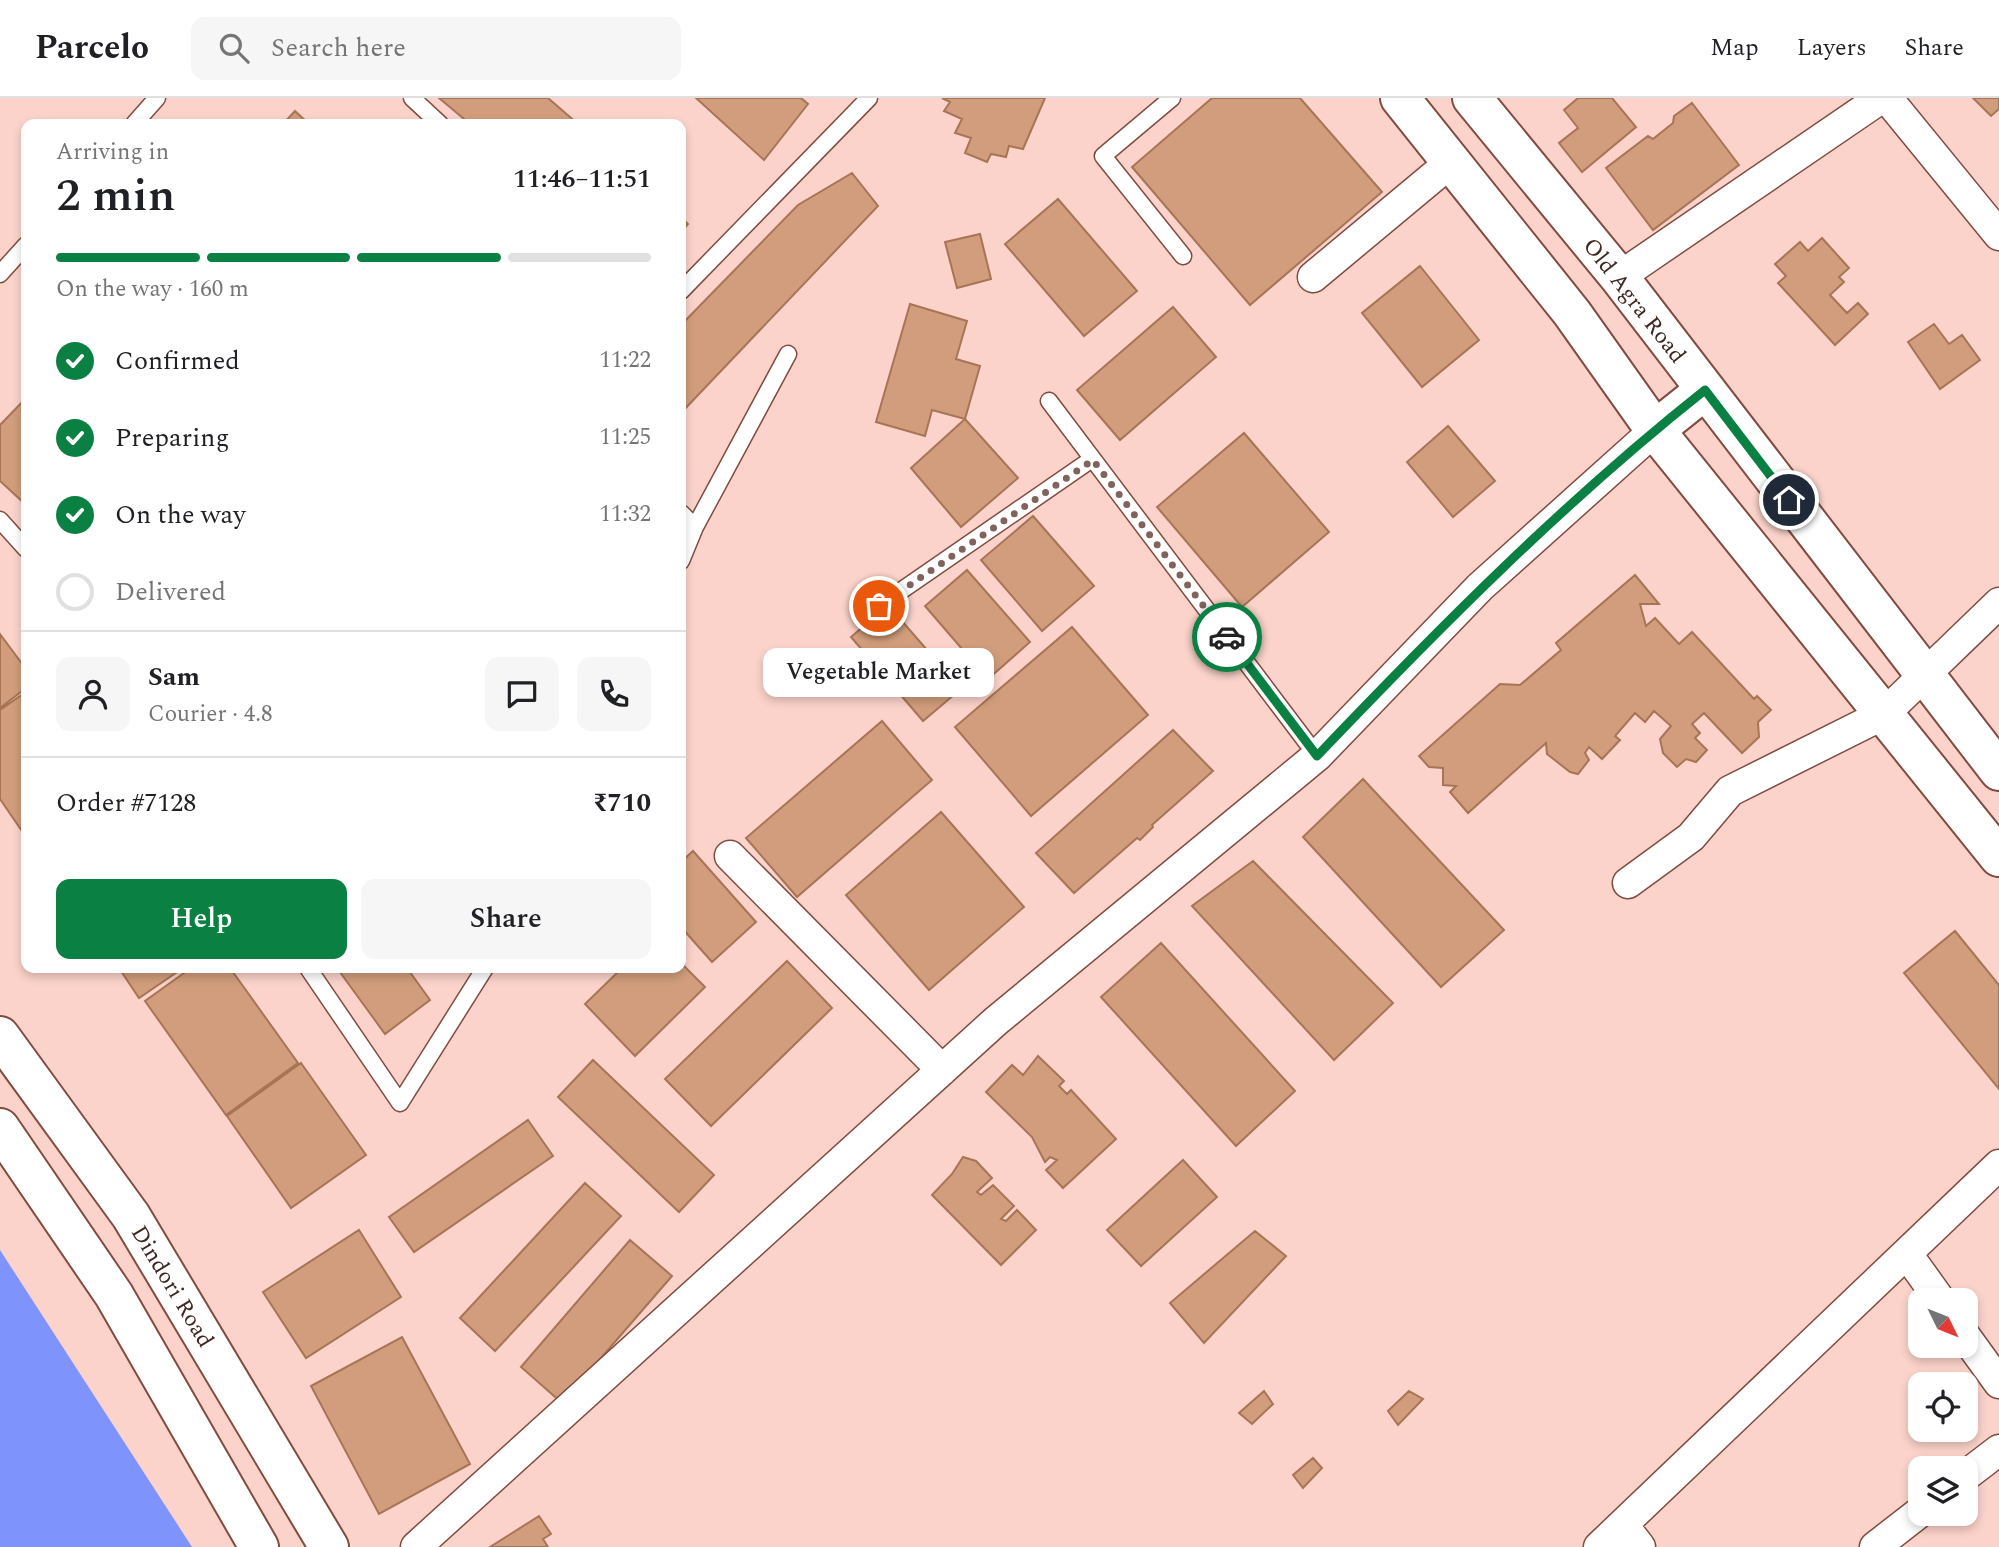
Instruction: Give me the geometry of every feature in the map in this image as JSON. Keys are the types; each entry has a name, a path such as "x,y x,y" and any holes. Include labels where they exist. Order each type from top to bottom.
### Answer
{"main road":[{"path":"1401,98 1572,313 1655,430 1999,857"},
{"name":"Old Agra Road","path":"1472,98 1619,277 1923,676 1999,771"},
{"path":"1655,430 1705,390"},
{"name":"Dindori Road","path":"0,1036 131,1216 329,1547"},
{"path":"0,1128 114,1295 259,1547"}],"street":[{"path":"1619,277 1881,98"},
{"path":"1887,98 1999,235"},
{"path":"1313,277 1451,162"},
{"path":"416,1547 996,1021 1317,756 1480,587 1655,430"},
{"path":"1628,883 1692,837 1730,792 1884,714 1999,603"},
{"path":"730,856 942,1070"},
{"path":"1599,1547 1631,1536 1907,1254 1999,1165"},
{"path":"1907,1254 1931,1288"},
{"path":"1978,1354 1999,1383"},
{"path":"1978,1466 1999,1450"},
{"path":"1875,1547 1908,1521"}],"lane":[{"path":"138,119 157,98"},
{"path":"412,98 435,119"},
{"path":"686,286 869,98"},
{"path":"1172,98 1103,156 1183,256"},
{"path":"0,274 21,251"},
{"path":"686,549 695,527 788,354"},
{"path":"1048,401 1317,756"},
{"path":"879,606 1093,460"},
{"path":"686,518 695,527"},
{"path":"0,520 21,543"},
{"path":"311,973 400,1103 482,973"}],"shaded area":[{"path":"0,1250 192,1547 0,1547"}],"building":[{"path":"439,98 548,98 572,119 464,119"},
{"path":"696,98 801,98 808,104 764,160"},
{"path":"942,98 1045,98 1023,149 1009,146 1006,157 991,154 987,162 965,153 971,138 955,133 962,119 944,111 950,102"},
{"path":"1212,98 1300,98 1382,192 1250,305 1132,167"},
{"path":"1578,98 1612,98 1636,127 1582,172 1559,143 1578,128 1564,110"},
{"path":"1973,98 1999,98 1999,109 1991,116"},
{"path":"1692,103 1739,165 1653,230 1606,168 1648,136 1653,139 1673,123 1674,116"},
{"path":"295,111 304,119 288,119"},
{"path":"852,173 878,206 686,408 686,320 798,205"},
{"path":"1058,199 1137,291 1084,336 1005,244"},
{"path":"980,234 991,279 957,288 945,242"},
{"path":"1822,238 1849,268 1839,277 1844,282 1830,295 1847,313 1858,303 1868,314 1835,345 1778,283 1786,276 1775,264 1800,242 1808,251"},
{"path":"1420,266 1479,340 1422,387 1362,313"},
{"path":"910,304 967,321 956,359 980,366 965,419 932,410 925,436 876,422"},
{"path":"1173,307 1216,357 1120,440 1077,390"},
{"path":"1934,324 1949,344 1962,335 1980,360 1940,389 1908,342"},
{"path":"21,403 21,500 0,481 0,425"},
{"path":"965,419 1018,478 961,527 911,468"},
{"path":"1448,426 1495,481 1453,517 1407,462"},
{"path":"1244,433 1329,532 1242,607 1157,507"},
{"path":"1033,516 1094,586 1042,631 981,560"},
{"path":"967,570 1030,642 988,679 925,606"},
{"path":"1635,575 1659,604 1640,604 1646,626 1655,618 1679,644 1692,632 1754,699 1757,696 1771,710 1758,722 1759,737 1742,753 1704,713 1692,724 1700,733 1695,738 1707,750 1696,762 1686,759 1677,767 1663,753 1660,739 1671,726 1654,711 1645,722 1635,713 1615,736 1620,740 1602,759 1589,747 1585,753 1589,760 1578,774 1570,772 1547,754 1546,743 1468,813 1450,792 1456,786 1443,785 1443,768 1429,767 1419,756 1500,684 1520,685 1561,650 1556,643"},
{"path":"888,605 961,689 923,721 851,637"},
{"path":"1072,627 1148,715 1031,816 955,727"},
{"path":"0,634 21,662 21,692 0,708"},
{"path":"21,695 21,830 0,799 0,710"},
{"path":"882,721 932,780 797,897 746,838"},
{"path":"1173,730 1213,771 1152,825 1140,840 1137,838 1074,893 1036,853"},
{"path":"1363,779 1504,930 1441,987 1303,837"},
{"path":"941,812 1024,907 929,990 846,895"},
{"path":"693,851 756,922 712,962 686,933 686,857"},
{"path":"1253,861 1393,1003 1334,1060 1192,906"},
{"path":"1955,931 1999,985 1999,1089 1904,973"},
{"path":"1161,943 1295,1091 1236,1146 1101,997"},
{"path":"787,961 832,1008 711,1126 665,1079"},
{"path":"686,968 705,987 635,1056 585,1004 617,973 686,973"},
{"path":"122,973 176,973 139,998"},
{"path":"184,973 234,973 298,1063 226,1115 145,1001"},
{"path":"341,973 411,973 430,1000 385,1034"},
{"path":"1038,1056 1064,1081 1059,1086 1067,1094 1071,1090 1116,1139 1063,1188 1046,1170 1057,1160 1050,1157 1045,1162 1032,1137 986,1092 1012,1065 1023,1075"},
{"path":"593,1060 714,1175 679,1212 558,1097"},
{"path":"301,1063 366,1155 291,1208 227,1116"},
{"path":"528,1120 553,1156 414,1252 389,1217"},
{"path":"963,1157 976,1161 992,1178 977,1192 981,1195 993,1185 1014,1206 1001,1219 1006,1221 1017,1210 1036,1230 1001,1265 932,1195 952,1174"},
{"path":"1183,1160 1217,1197 1141,1266 1107,1230"},
{"path":"585,1183 621,1216 495,1351 460,1318"},
{"path":"359,1230 401,1297 306,1358 263,1292"},
{"path":"1255,1231 1286,1256 1204,1343 1170,1303"},
{"path":"630,1240 672,1276 562,1403 521,1367"},
{"path":"402,1337 470,1464 379,1514 311,1386"},
{"path":"1264,1391 1273,1404 1252,1424 1239,1413"},
{"path":"1409,1391 1423,1399 1398,1425 1388,1411"},
{"path":"1313,1458 1322,1468 1303,1488 1293,1475"},
{"path":"539,1516 551,1534 543,1539 548,1547 490,1547"}],"way so far":[{"path":"879,606 1093,460 1227,637"}],"place":[{"name":"Vegetable Market","path":"879,606"}],"route":[{"path":"1227,637 1317,756 1480,587 1655,430 1705,390 1789,500"}]}
